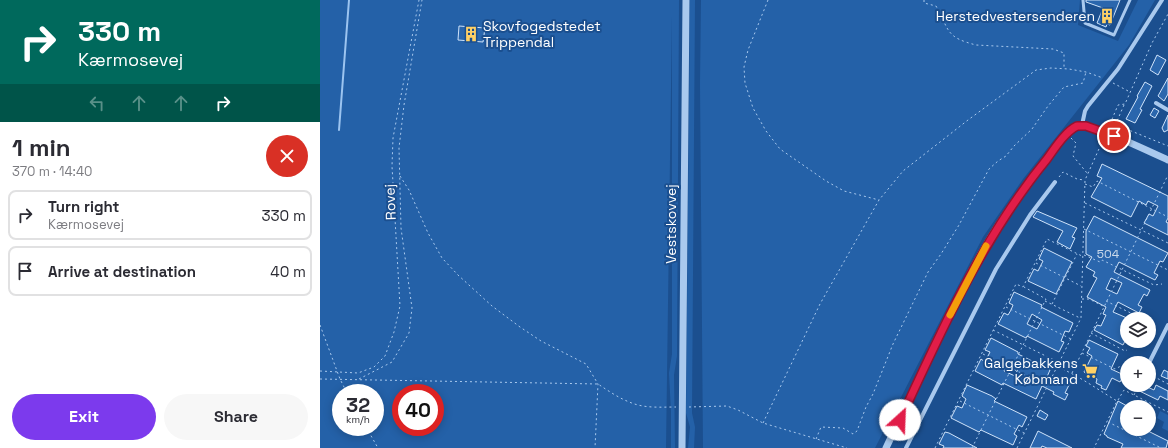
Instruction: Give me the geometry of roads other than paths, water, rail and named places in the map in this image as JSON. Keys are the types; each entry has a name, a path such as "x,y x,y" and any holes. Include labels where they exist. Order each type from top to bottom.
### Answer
{"street":[{"name":"Vestskovvej","path":"682,448 686,0"},
{"path":"1082,125 1085,111 1088,106 1110,81 1162,0"},
{"path":"1156,103 1168,110"},
{"path":"886,448 943,328 982,252 1011,206 1067,134 1073,128 1082,125 1125,141 1168,160"},
{"path":"906,448 996,269 1030,215 1055,182"},
{"path":"1152,356 1168,325"}],"lane":[{"path":"1083,0 1085,23 1114,35 1130,0"}],"waterway":[{"path":"339,130 349,0"}],"place":[{"name":"Herstedvestersenderen","path":"1107,16"},
{"name":"Skovfogedstedet Trippendal","path":"471,34"},
{"name":"Galgebakkens Købmand","path":"1090,371"}]}
